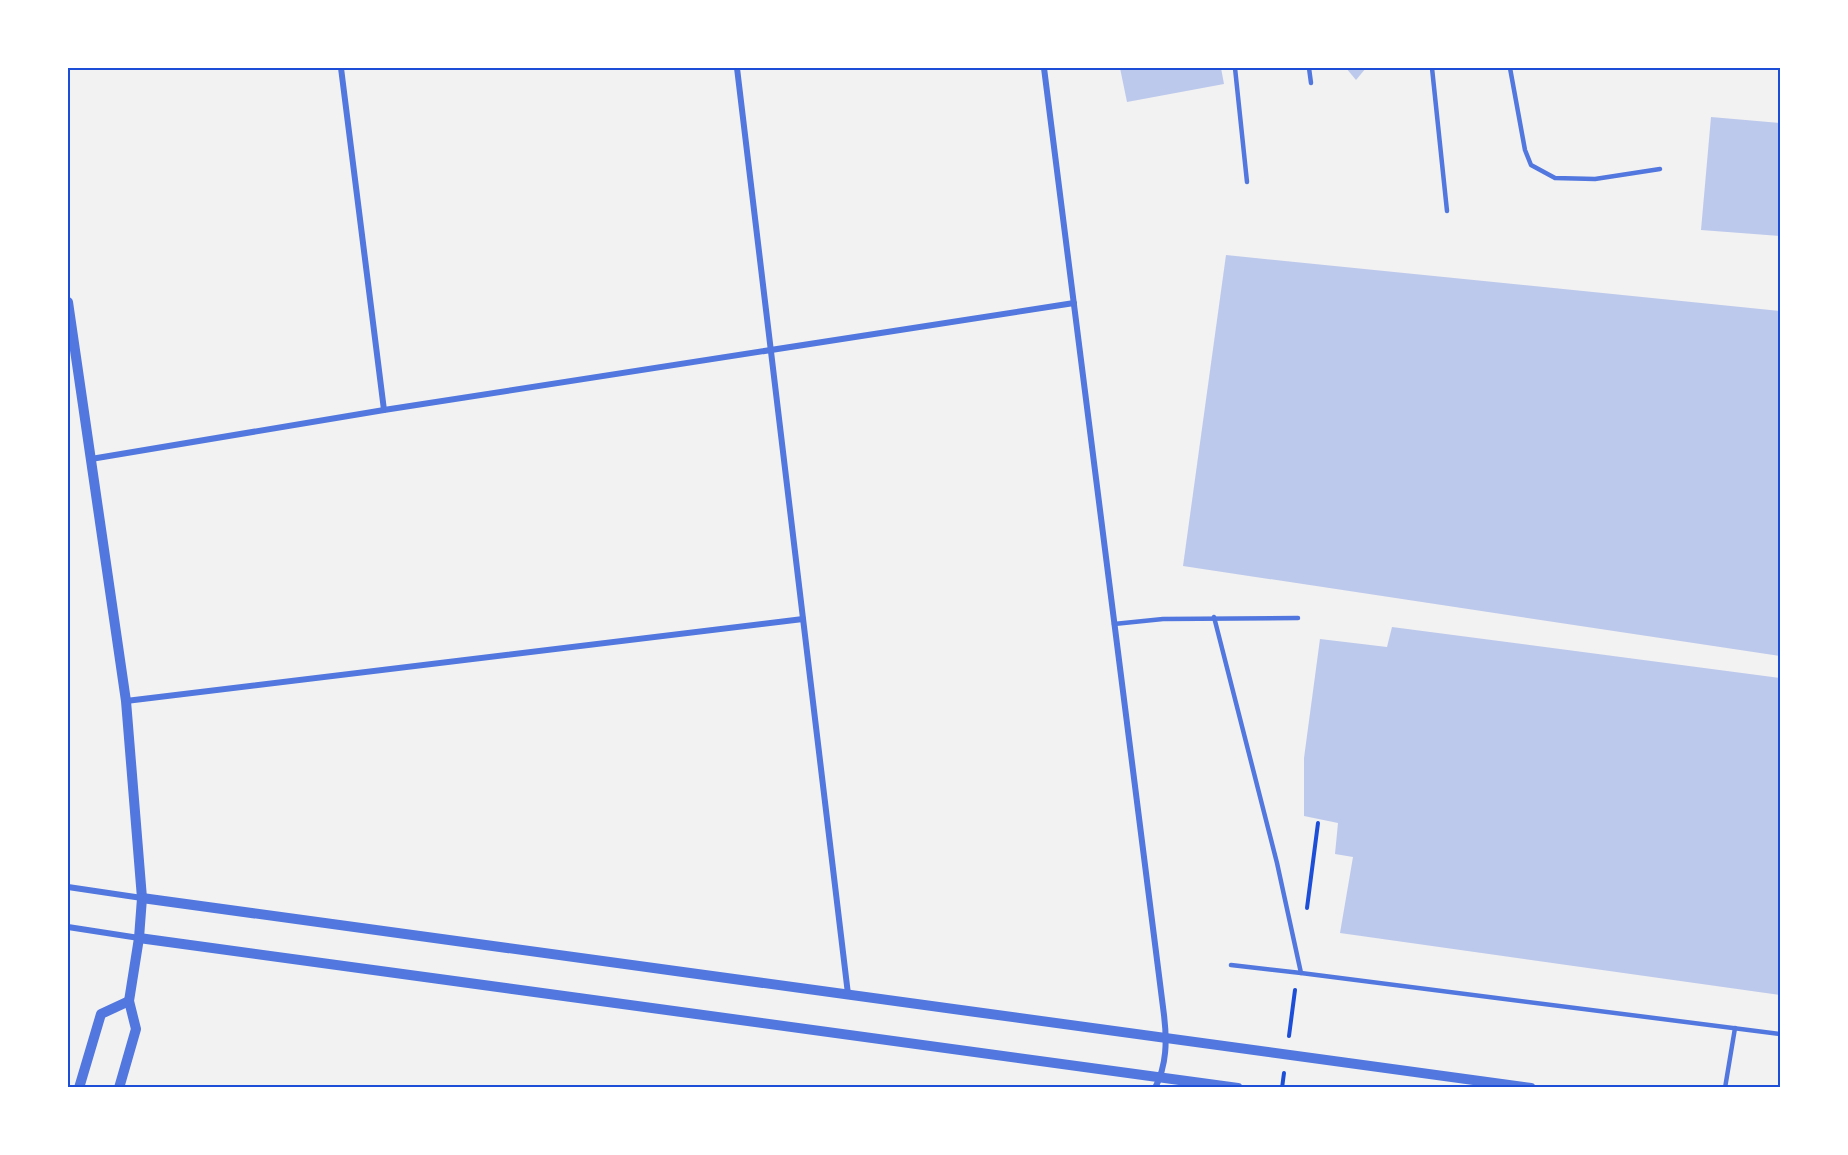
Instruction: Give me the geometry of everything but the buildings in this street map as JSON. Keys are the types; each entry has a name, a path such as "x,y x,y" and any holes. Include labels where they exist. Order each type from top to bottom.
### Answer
{"street":[{"path":"341,68 384,410"},
{"path":"737,68 848,994"},
{"path":"1044,68 1167,1038 1158,1082"},
{"path":"68,302 126,701 142,898 140,938 129,1001 136,1029 119,1088"},
{"path":"91,459 384,410 1074,303"},
{"path":"126,701 803,619"},
{"path":"68,887 1531,1088"},
{"path":"68,927 1158,1082 1238,1088"},
{"path":"79,1088 101,1014 129,1001"}],"lane":[{"path":"1235,68 1247,182"},
{"path":"1309,68 1311,83"},
{"path":"1432,68 1447,211"},
{"path":"1510,68 1524,150 1531,165 1555,178 1585,179 1660,169"},
{"path":"1114,624 1214,617 1298,618"},
{"path":"1214,617 1276,863 1301,973"},
{"path":"1231,965 1780,1034"},
{"path":"1725,1088 1735,1028"}]}
